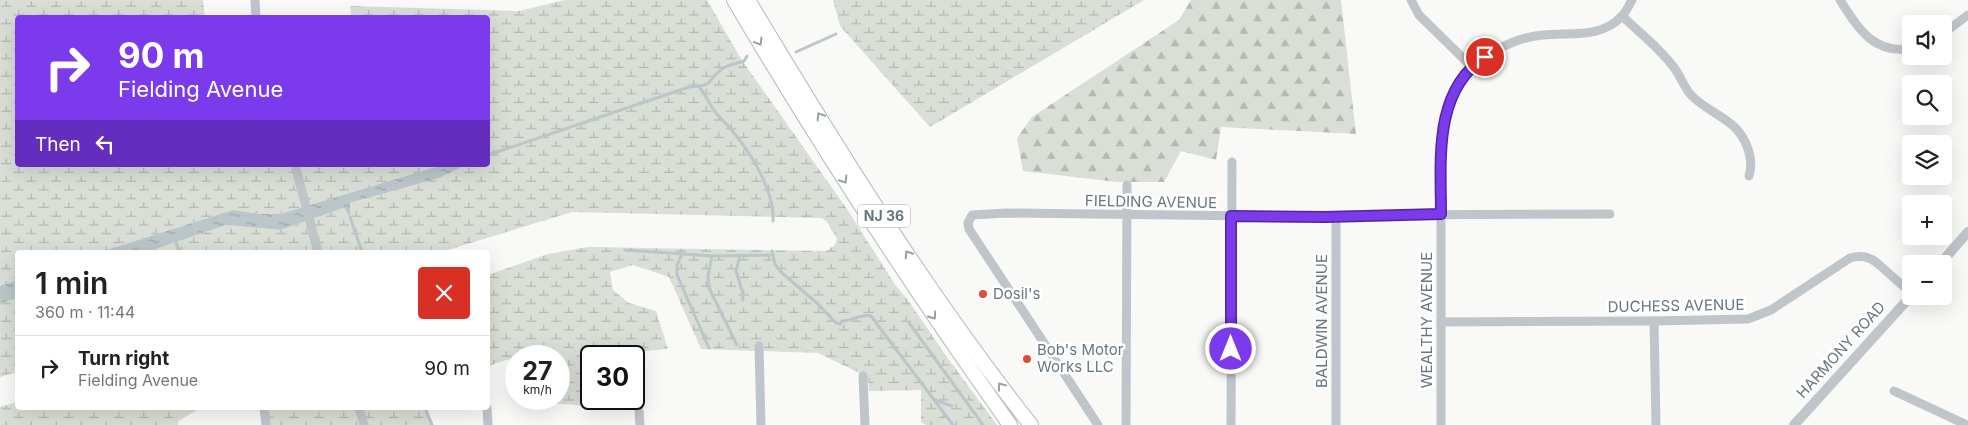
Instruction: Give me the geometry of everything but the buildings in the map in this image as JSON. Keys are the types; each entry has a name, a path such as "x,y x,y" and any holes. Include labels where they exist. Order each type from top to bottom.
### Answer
{"highway":[{"name":"NJ 36","path":"734,0 834,166 918,295 1010,425"},
{"name":"NJ 36","path":"748,0 922,277 971,348 1031,425"}],"street":[{"path":"255,0 256,15"},
{"path":"1410,0 1419,15 1471,66 1513,41 1542,35 1589,33 1606,27 1622,16 1632,0"},
{"path":"1840,0 1862,33 1883,46 1902,49"},
{"path":"1952,27 1968,15"},
{"path":"1622,16 1672,65 1688,92 1696,100 1725,118 1742,135 1750,153 1751,170 1749,176"},
{"name":"WEALTHY AVENUE","path":"1441,425 1440,322 1443,124 1450,100 1471,66"},
{"path":"1231,425 1232,162"},
{"path":"296,167 317,250"},
{"path":"1126,425 1127,185"},
{"name":"FIELDING AVENUE","path":"1098,425 969,229 968,223 972,215 1336,217 1441,214 1610,214"},
{"name":"BALDWIN AVENUE","path":"1336,217 1336,425"},
{"path":"1949,255 1966,238"},
{"name":"DUCHESS AVENUE","path":"1440,322 1739,320 1757,317 1772,310 1850,258 1858,256 1870,258 1876,262 1902,286"},
{"name":"HARMONY ROAD","path":"1794,425 1902,304"},
{"path":"1654,321 1656,425"},
{"path":"759,346 761,425"},
{"path":"863,376 865,425"},
{"path":"1894,391 1967,425"},
{"path":"264,410 266,425"},
{"path":"360,410 364,425"},
{"path":"487,410 488,425"},
{"path":"639,411 640,425"}],"green space":[{"path":"0,0 203,0 205,15 15,15 15,167 435,167 280,214 261,214 233,210 106,250 15,250 15,281 0,286"},
{"path":"565,0 707,0 741,59 847,209 896,286 997,425 926,425 921,422 921,390 869,391 868,377 818,353 701,349 669,277 633,265 610,272 613,290 629,303 656,311 668,349 645,351 645,345 580,345 580,405 570,404 570,345 505,345 505,361 490,365 490,274 548,254 588,247 826,251 835,245 837,239 827,222 822,218 572,212 448,250 153,250 226,225 280,230 344,208 350,216 350,203 439,178 462,167 490,167 490,15 351,15 350,6 519,11"},
{"path":"833,0 1144,0 930,127 840,26"},
{"path":"1191,0 1341,0 1356,134 1221,127 1216,160 1181,151 1164,182 1117,182 1023,171 1017,138 1032,117 1179,20"},
{"path":"15,299 15,373 0,377 0,304"},
{"path":"15,403 15,410 197,410 178,421 178,425 0,425 0,407"},
{"path":"261,410 427,410 431,425 263,425"}],"water":[{"path":"435,167 462,167 439,178 350,203 350,217 344,208 280,230 226,225 153,250 106,250 233,210 261,214 280,214"},
{"path":"15,281 15,299 0,304 0,286"}],"waterway":[{"path":"796,52 836,34"},
{"path":"490,154 689,87 707,84 724,67 744,61 747,56"},
{"path":"699,87 716,113 732,130 755,163 770,198 773,221"},
{"path":"350,217 361,250"},
{"path":"176,242 178,250"},
{"path":"625,250 712,256 772,255"},
{"path":"772,251 775,264 781,272 818,304 836,323 840,324 842,321 871,316 953,425"},
{"path":"682,254 677,265 677,275 709,348"},
{"path":"740,255 736,271 743,300"},
{"path":"712,256 708,276 709,288 737,345"},
{"path":"909,323 983,425"},
{"path":"935,400 952,406"},
{"path":"426,410 432,425"}],"place":[{"name":"Dosil's","path":"983,294"},
{"name":"Bob's Motor Works LLC","path":"1027,359"}],"route":[{"path":"1231,349 1231,216 1325,217 1441,214 1442,132 1446,111 1450,100 1471,66 1485,57"}]}
